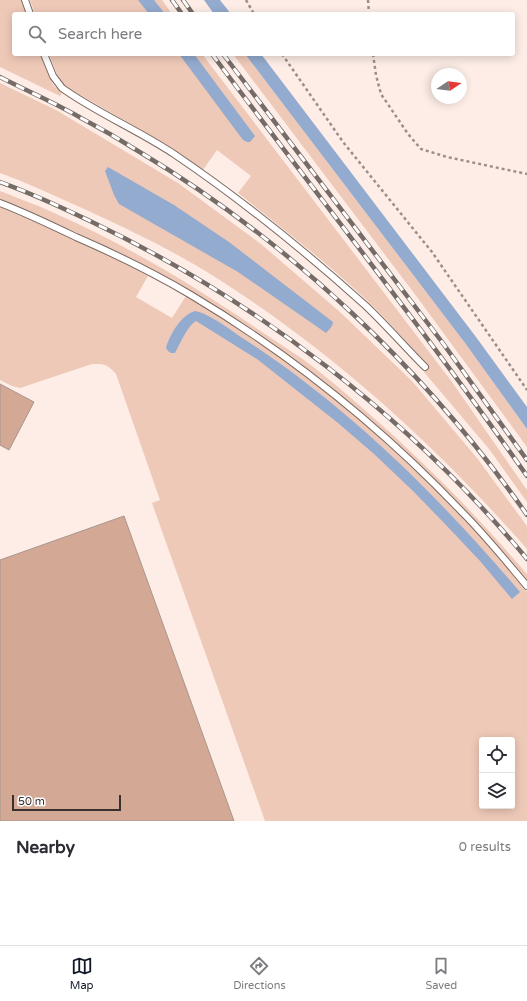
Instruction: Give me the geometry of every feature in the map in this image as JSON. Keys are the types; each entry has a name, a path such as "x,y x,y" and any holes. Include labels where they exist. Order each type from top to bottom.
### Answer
{"lane":[{"path":"25,0 29,12"},
{"path":"45,56 53,76 62,88 172,154 217,184 262,218 290,240 367,307 425,367"},
{"path":"0,203 108,251 143,269 189,294 271,347 315,379 392,445 462,512 527,586"}],"path":[{"path":"246,0 253,12"},
{"path":"368,0 370,12"},
{"path":"283,56 343,142 432,252 527,390"},
{"path":"373,56 381,94 408,134 421,149 447,157 527,174"}],"shaded area":[{"path":"0,0 22,0 26,12 12,12 12,56 42,56 53,85 62,93 60,96 0,67"},
{"path":"30,0 162,0 171,12 34,12"},
{"path":"50,56 204,56 452,382 527,490 527,502 489,449 424,372 429,366 379,312 328,265 238,193 251,176 217,150 203,170 146,133 65,86 57,74"},
{"path":"235,56 247,56 465,343 527,429 527,447 417,297"},
{"path":"0,83 56,110 178,183 261,244 340,312 412,381 477,458 527,526 527,549 460,477 390,410 315,347 275,318 216,277 156,243 73,204 0,173"},
{"path":"0,191 79,224 158,266 209,297 309,364 400,441 503,546 527,574 527,581 464,509 413,459 361,412 306,369 249,329 190,292 129,258 66,227 0,200"},
{"path":"0,207 112,257 148,276 136,297 172,318 186,296 188,296 269,349 313,381 358,418 460,514 527,592 527,821 265,821 152,503 160,500 116,374 106,365 92,364 20,388 0,380"}],"water":[{"path":"138,0 154,0 163,12 147,12"},
{"path":"204,0 220,0 229,12 213,12"},
{"path":"180,56 195,56 255,136 250,142 243,140"},
{"path":"247,56 263,56 476,337 527,407 527,429 465,343"},
{"path":"108,167 174,205 229,242 333,322 331,328 326,333 238,272 119,204 105,171"},
{"path":"195,311 222,324 285,367 358,426 426,489 490,557 520,592 512,599 480,561 445,524 374,454 338,423 257,359 196,321 187,331 175,353 168,351 166,348 173,331 185,316"}],"building":[{"path":"0,384 34,402 9,450 0,445"},
{"path":"124,516 234,821 0,821 0,560"}],"railway":[{"path":"172,0 181,12"},
{"path":"183,0 192,12"},
{"path":"214,56 411,316 527,476"},
{"path":"225,56 442,342 527,460"},
{"path":"0,77 51,102 138,151 194,187 248,226 301,268 352,313 400,360 445,410 488,462 527,515"},
{"path":"0,182 34,195 90,221 152,253 212,288 271,326 327,367 381,411 432,458 481,507 527,559"}]}
